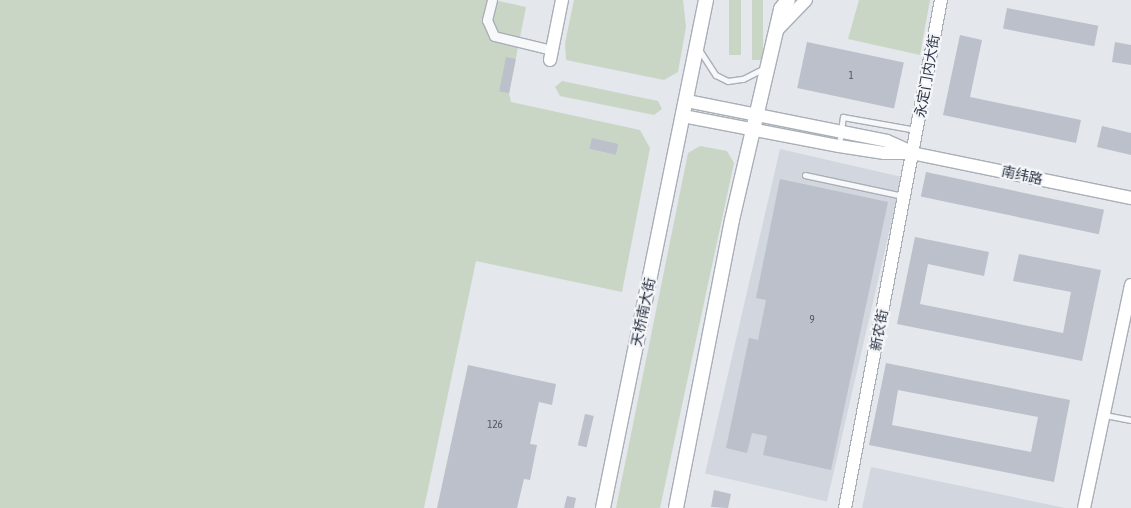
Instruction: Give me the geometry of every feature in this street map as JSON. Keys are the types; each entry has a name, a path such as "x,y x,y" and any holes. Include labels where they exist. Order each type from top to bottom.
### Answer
{"main road":[{"path":"676,508 732,220 776,31 782,8 788,0"},
{"path":"684,116 706,1"},
{"name":"天桥南大街","path":"603,508 684,116"}],"street":[{"path":"492,0 487,20 494,36 551,55 562,0"},
{"path":"776,31 806,0"},
{"name":"永定门内大街","path":"912,153 940,0"},
{"name":"南纬路","path":"688,101 756,117 887,141 912,153"},
{"name":"南纬路","path":"684,116 753,131 839,146 884,153 912,153 1131,198"},
{"name":"新农街","path":"845,508 912,153"},
{"path":"1084,508 1128,309 1131,285"}],"lane":[{"path":"698,48 716,75 728,81 743,79 768,66"},
{"path":"839,146 843,117 917,130"},
{"path":"805,175 904,196"},
{"path":"1104,414 1131,420"}],"shaded area":[{"path":"780,149 902,177 827,502 705,473"},
{"path":"871,467 1065,508 862,508"}],"green space":[{"path":"0,0 494,0 526,7 509,93 511,102 640,130 650,148 622,292 476,261 424,508 0,508"},
{"path":"574,0 683,0 686,27 678,72 664,80 566,60 565,43"},
{"path":"729,0 741,0 741,55 729,55"},
{"path":"752,0 763,0 763,60 752,60"},
{"path":"859,0 930,0 920,55 848,39"},
{"path":"562,81 658,101 662,109 654,115 560,96 555,87"},
{"path":"700,146 727,151 734,163 660,508 616,508 688,153"}],"building":[{"path":"1007,8 1098,26 1094,46 1003,29"},
{"path":"960,35 982,40 970,97 1081,120 1076,143 943,115"},
{"path":"807,42 904,63 894,109 797,88"},
{"path":"1115,42 1131,45 1131,65 1112,62"},
{"path":"506,57 516,59 509,93 499,91"},
{"path":"1102,126 1131,133 1131,155 1097,147"},
{"path":"592,138 618,144 616,155 590,149"},
{"path":"926,172 1104,210 1099,234 921,196"},
{"path":"780,179 888,202 831,470 763,455 767,436 752,433 747,453 726,448 749,338 758,340 766,300 756,298"},
{"path":"915,237 989,252 984,276 928,264 920,304 1063,333 1071,292 1013,281 1019,254 1101,270 1082,361 897,324"},
{"path":"886,363 1070,400 1054,482 869,445","holes":["898,390 1038,417 1031,452 892,425"]},
{"path":"468,365 556,384 552,405 539,402 530,444 537,445 530,480 524,479 517,508 437,508"},
{"path":"585,414 594,416 587,447 578,445"},
{"path":"714,490 731,494 728,508 711,507"},
{"path":"567,496 576,498 574,508 564,508"}]}
